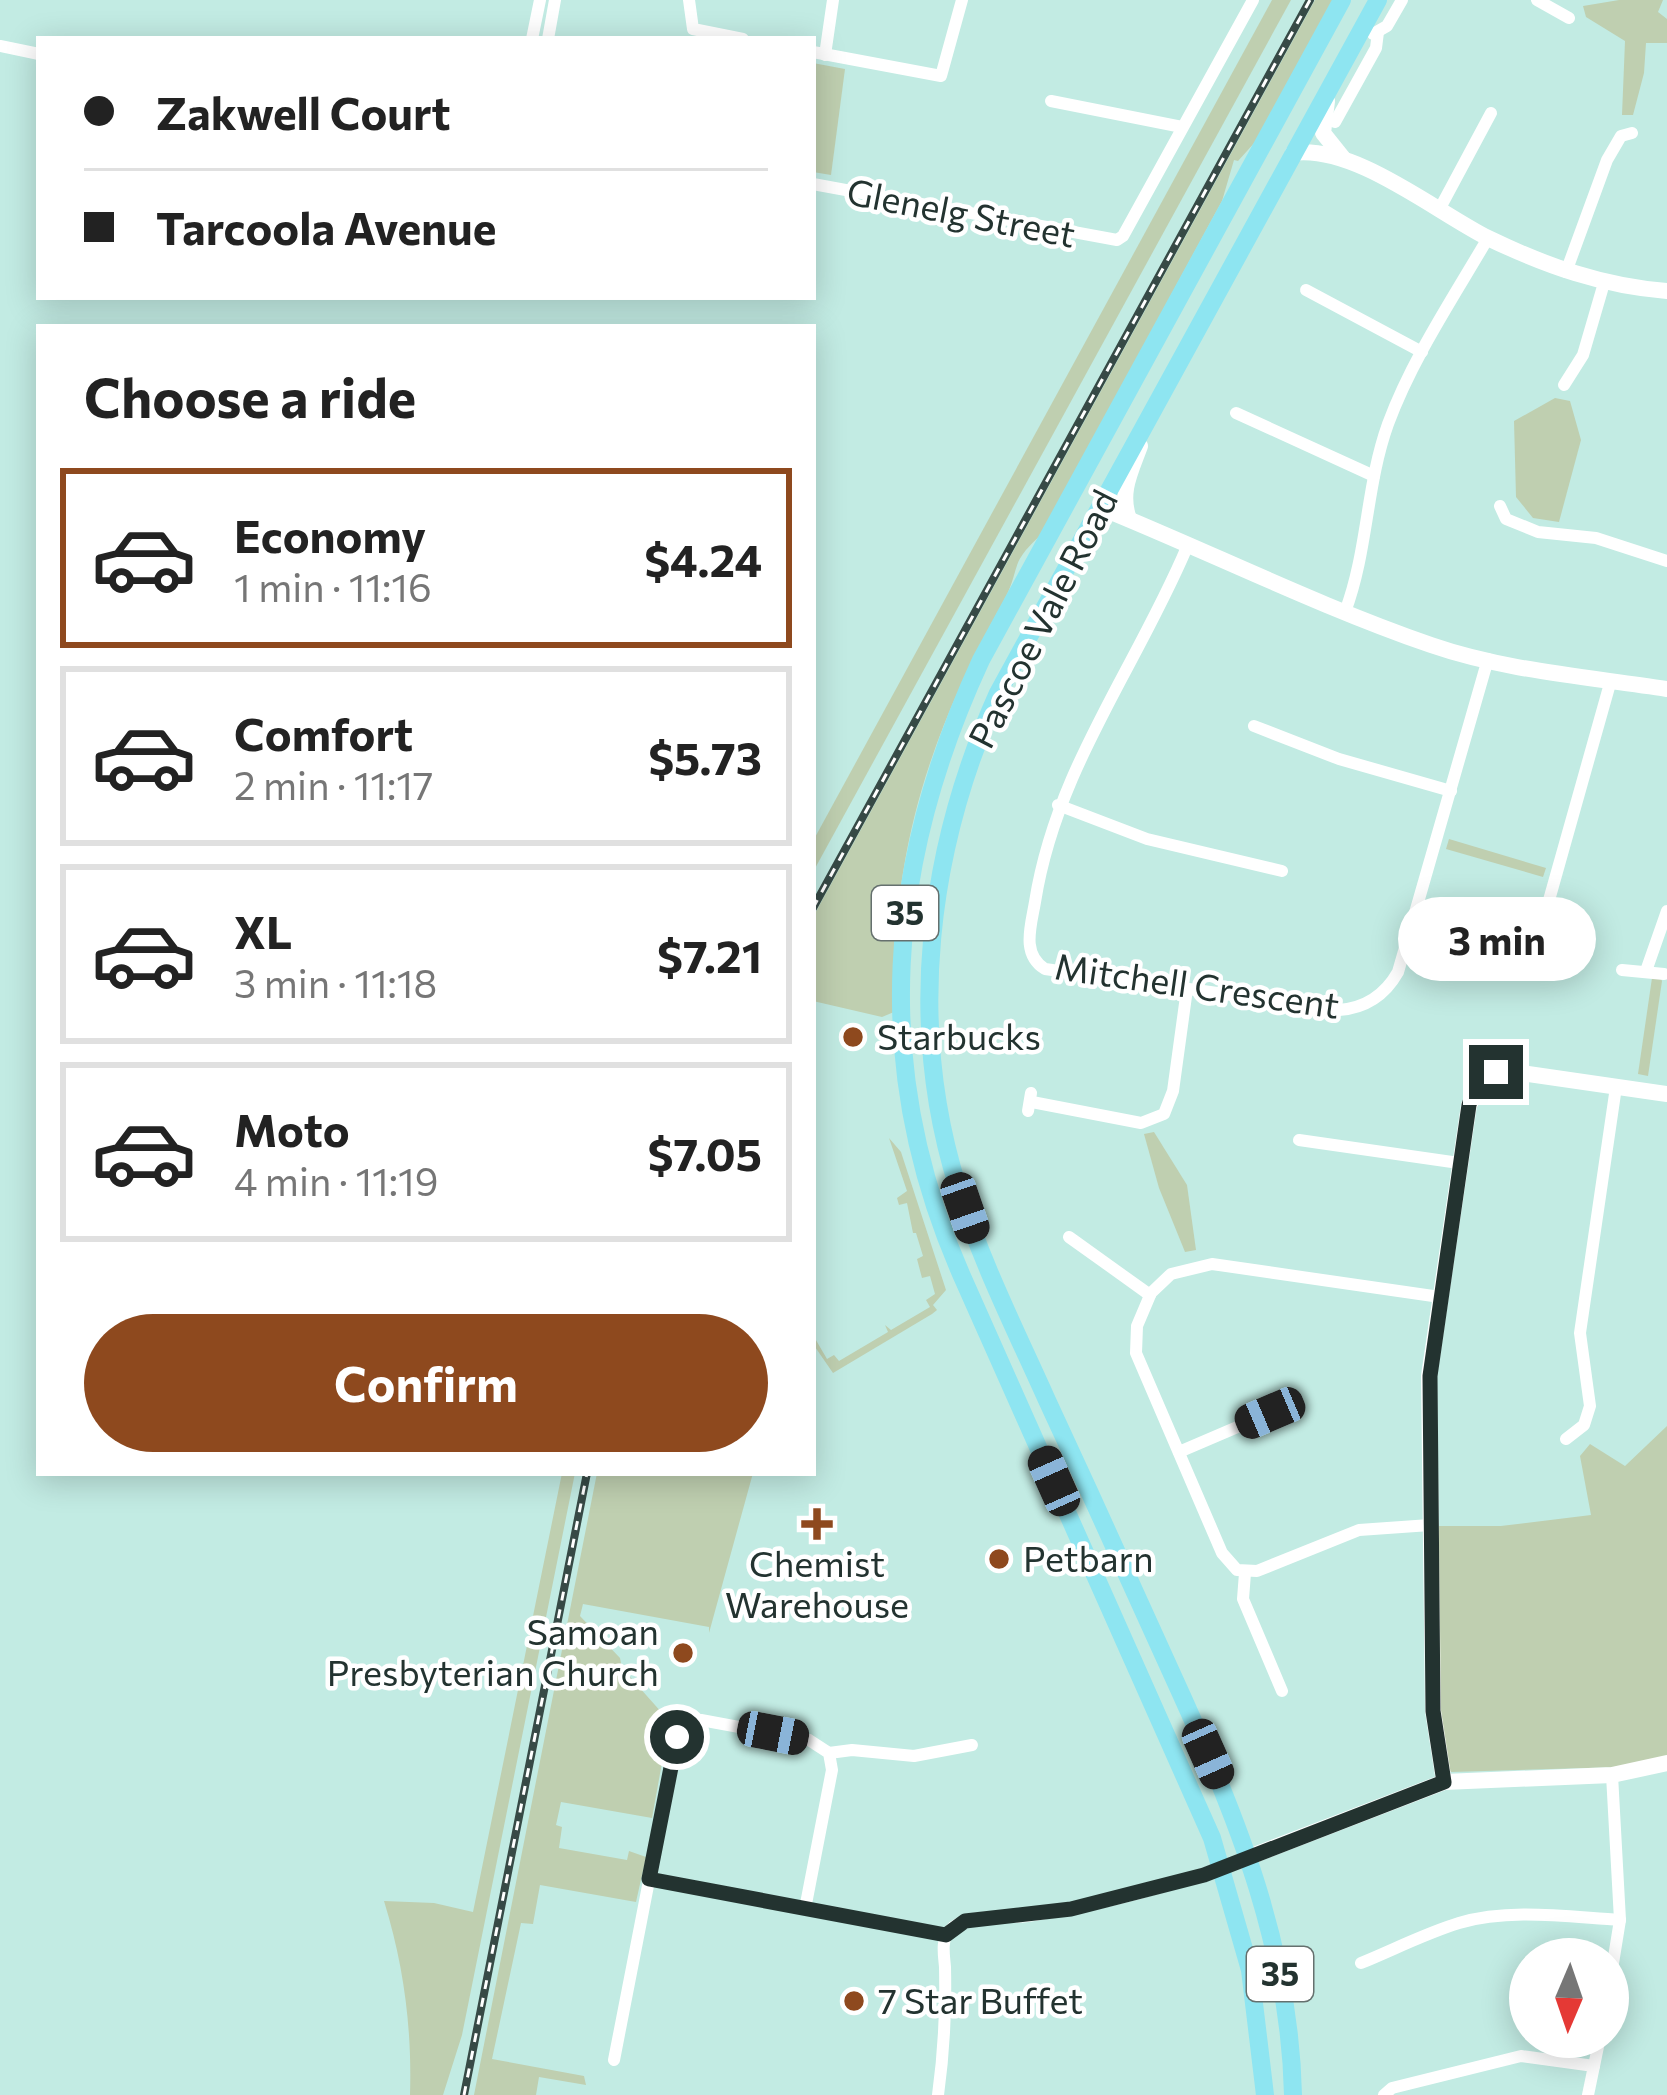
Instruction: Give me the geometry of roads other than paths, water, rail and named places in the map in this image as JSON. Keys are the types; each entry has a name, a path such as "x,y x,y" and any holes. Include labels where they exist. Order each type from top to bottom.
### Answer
{"main road":[{"name":"Pascoe Vale Road","path":"1265,2095 1250,1970 1222,1868 1184,1770 978,1313 936,1208 916,1136 902,1008 906,904 920,820 950,728 981,660 1342,0"},
{"name":"Pascoe Vale Road","path":"1293,2095 1283,1989 1249,1857 1222,1784 1003,1302 957,1186 940,1114 930,1025 933,916 945,845 970,757 998,693 1378,0"},
{"path":"1304,70 1308,80 1318,84 1343,64"},
{"path":"1070,498 1097,511"},
{"path":"978,1313 1003,1302"}],"street":[{"path":"533,36 540,0"},
{"path":"549,36 555,0"},
{"path":"689,0 693,29 728,36"},
{"path":"833,0 819,54 941,76 962,0"},
{"path":"1051,101 1182,127 1253,0"},
{"path":"1358,37 1387,26 1402,0"},
{"path":"1537,0 1569,18"},
{"path":"1335,122 1376,48 1378,32"},
{"path":"0,46 36,53"},
{"path":"1329,90 1323,133 1343,159"},
{"path":"1439,210 1491,113"},
{"name":"Glenelg Street","path":"816,185 1108,242 1123,236 1182,127"},
{"path":"1566,272 1607,160 1621,136 1632,133"},
{"path":"1293,153 1343,159 1488,238 1566,272 1604,284 1667,291"},
{"path":"1345,612 1361,568 1374,476 1387,426 1422,352 1488,238"},
{"path":"1564,386 1583,356 1604,284"},
{"path":"1306,290 1422,352"},
{"path":"1236,413 1374,476"},
{"path":"1129,519 1126,485 1145,434 1143,428"},
{"path":"1500,506 1506,519 1527,529 1596,538 1667,561"},
{"path":"1097,511 1129,519 1434,646 1667,689"},
{"path":"1097,511 1155,541 1187,547"},
{"name":"Mitchell Crescent","path":"1187,547 1058,805 1029,935 1029,951 1045,969 1339,1010 1355,1008 1381,994 1398,972 1488,659"},
{"path":"1533,957 1611,680"},
{"path":"1251,725 1339,759 1451,790"},
{"path":"1058,805 1161,843 1285,873"},
{"path":"1646,971 1667,911"},
{"path":"1516,955 1550,958"},
{"path":"1622,970 1664,974"},
{"path":"1030,1102 1141,1123 1164,1114 1173,1090 1187,989"},
{"path":"1444,1782 1433,1711 1430,1376 1474,1090 1496,1072 1667,1094"},
{"path":"1564,1440 1588,1417 1580,1333 1616,1087"},
{"path":"1296,1140 1460,1163"},
{"path":"1069,1234 1150,1295"},
{"path":"1245,1574 1222,1552 1136,1353 1137,1326 1150,1295 1172,1274 1212,1264 1440,1297"},
{"path":"1179,1452 1270,1413 1292,1413"},
{"path":"1245,1574 1359,1530 1430,1525"},
{"path":"1245,1574 1246,1608 1283,1694"},
{"path":"614,2060 677,1737 684,1723 700,1720 809,1740 829,1753 852,1750 914,1756 971,1745"},
{"path":"805,1909 832,1770 829,1753"},
{"path":"649,1879 946,1935 965,1921 1071,1909 1222,1868 1444,1782 1612,1775 1667,1763"},
{"path":"1612,1775 1617,1938"},
{"path":"1361,1963 1459,1923 1486,1918 1620,1920"},
{"path":"938,2095 945,2045 946,1935"},
{"path":"1384,2095 1392,2088 1521,2056 1594,2066"},
{"path":"1588,2095 1596,2058"}],"railway":[{"path":"816,903 1310,0"},
{"path":"464,2095 586,1476"}],"place":[{"name":"Starbucks","path":"853,1037"},
{"name":"Chemist Warehouse","path":"817,1524"},
{"name":"Petbarn","path":"999,1559"},
{"name":"Samoan Presbyterian Church","path":"683,1653"},
{"name":"7 Star Buffet","path":"854,2001"}]}
